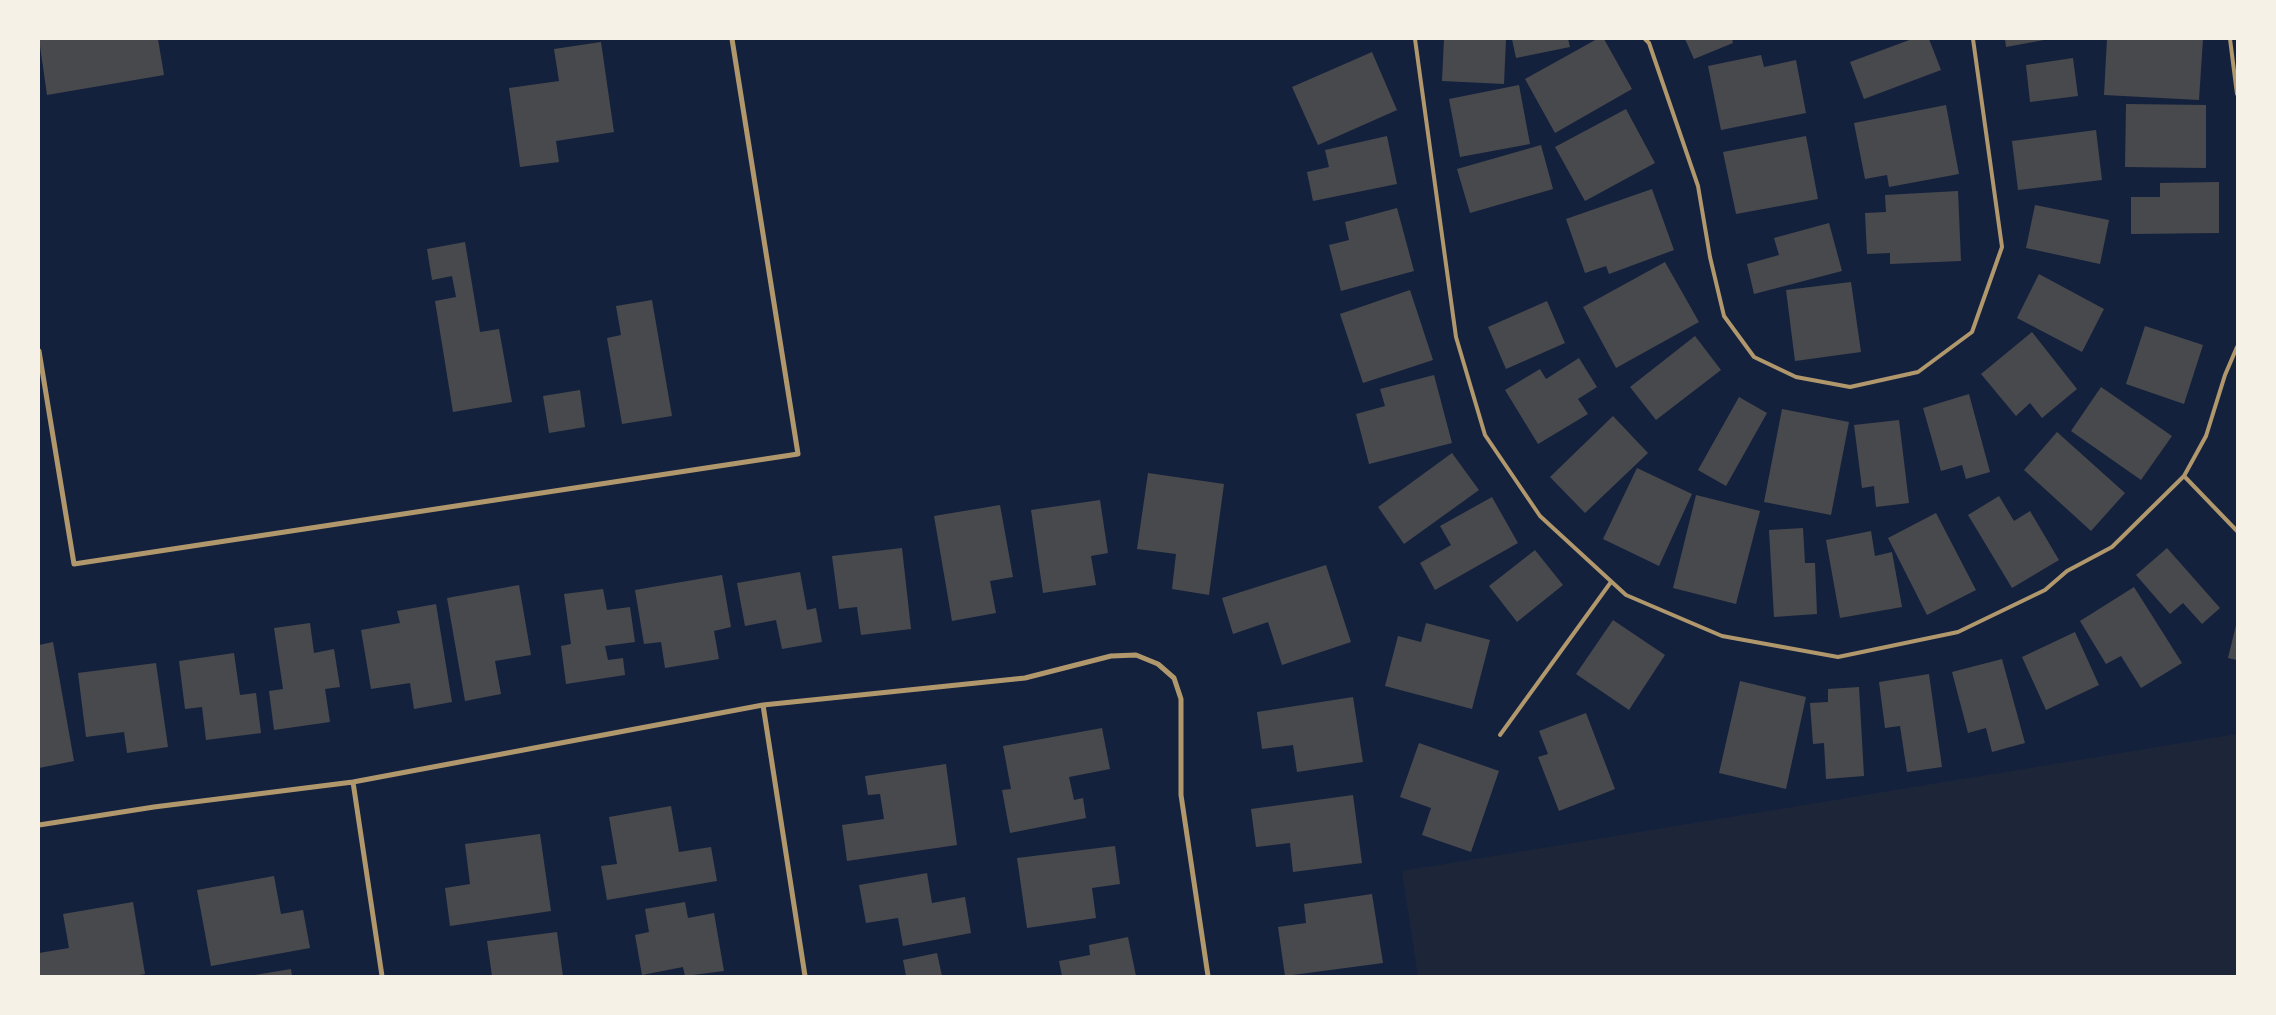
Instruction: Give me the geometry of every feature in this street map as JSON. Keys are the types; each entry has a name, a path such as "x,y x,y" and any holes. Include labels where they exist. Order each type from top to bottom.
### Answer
{"street":[{"path":"39,351 74,564 798,454 732,39"},
{"path":"39,825 154,807 353,782 763,705 1025,678 1111,656 1136,655 1158,664 1174,678 1181,700 1180,795 1208,976"},
{"path":"763,705 806,976"},
{"path":"353,782 382,976"}],"lane":[{"path":"1415,39 1456,337 1486,435 1540,516 1626,595 1722,636 1838,658 1958,632 2045,590 2067,572 2112,547 2184,476 2206,436 2225,374 2237,347"},
{"path":"1645,39 1649,43 1698,186 1710,257 1724,316 1754,357 1796,377 1850,387 1918,372 1972,332 2002,247 1973,39"},
{"path":"2230,39 2237,94"},
{"path":"2184,476 2237,531"},
{"path":"1500,735 1611,582"}],"shaded area":[{"path":"2237,734 2237,976 1418,976 1402,871"}],"building":[{"path":"39,39 158,39 164,75 47,95"},
{"path":"1444,39 1506,39 1504,84 1442,81"},
{"path":"1512,39 1568,39 1570,47 1516,58"},
{"path":"1597,39 1604,39 1632,89 1555,133 1525,79"},
{"path":"1685,39 1732,39 1733,43 1694,59"},
{"path":"1912,39 1929,39 1941,70 1864,99 1850,62"},
{"path":"2005,39 2044,39 2044,40 2006,47"},
{"path":"2107,39 2203,39 2199,100 2104,95"},
{"path":"601,42 614,132 556,141 559,162 520,167 509,88 559,81 554,49"},
{"path":"1372,52 1397,110 1318,145 1292,87"},
{"path":"1761,55 1764,67 1796,60 1806,113 1721,130 1708,66"},
{"path":"2073,58 2078,96 2030,102 2026,65"},
{"path":"1519,85 1530,144 1460,157 1449,99"},
{"path":"2126,104 2206,105 2206,168 2125,167"},
{"path":"1946,105 1959,174 1889,187 1887,175 1865,179 1854,123"},
{"path":"1626,109 1655,163 1585,201 1555,147"},
{"path":"2096,130 2102,180 2018,190 2012,141"},
{"path":"1387,136 1397,184 1313,201 1307,172 1329,167 1325,150"},
{"path":"1806,136 1818,199 1736,214 1723,152"},
{"path":"1541,145 1553,189 1470,213 1457,169"},
{"path":"2219,182 2219,233 2131,234 2131,197 2160,197 2160,183"},
{"path":"1652,189 1674,250 1609,274 1606,266 1585,273 1566,219"},
{"path":"1958,191 1961,261 1890,264 1890,253 1867,254 1865,213 1886,212 1885,195"},
{"path":"2035,205 2109,220 2100,264 2026,248"},
{"path":"1397,208 1414,271 1341,291 1329,245 1349,240 1345,222"},
{"path":"1829,223 1842,271 1754,294 1747,264 1779,255 1774,238"},
{"path":"465,242 480,332 499,329 512,402 453,412 435,301 456,297 452,276 432,280 427,249"},
{"path":"1665,262 1699,322 1616,368 1583,307"},
{"path":"2039,274 2104,309 2082,352 2017,318"},
{"path":"1851,282 1861,352 1795,361 1786,290"},
{"path":"1410,290 1433,360 1363,383 1340,314"},
{"path":"652,300 672,416 622,424 607,338 621,335 616,306"},
{"path":"1547,301 1565,343 1506,369 1488,327"},
{"path":"2145,326 2203,345 2184,404 2126,384"},
{"path":"2032,332 2077,389 2042,418 2030,403 2016,416 1981,374"},
{"path":"1695,336 1721,370 1656,420 1630,387"},
{"path":"1579,358 1597,387 1578,399 1588,414 1538,444 1505,390 1540,369 1546,379"},
{"path":"1434,375 1452,443 1369,464 1356,414 1385,406 1380,389"},
{"path":"2101,387 2172,436 2141,480 2071,431"},
{"path":"580,390 585,427 549,433 543,396"},
{"path":"1969,394 1990,472 1966,479 1962,465 1941,471 1923,408"},
{"path":"1739,397 1767,413 1726,486 1698,470"},
{"path":"1782,409 1849,422 1831,515 1764,502"},
{"path":"1613,416 1648,453 1585,513 1550,477"},
{"path":"1899,420 1909,503 1876,507 1874,486 1862,488 1854,425"},
{"path":"2057,432 2125,493 2091,531 2024,470"},
{"path":"1452,453 1479,490 1404,544 1378,507"},
{"path":"1637,468 1692,494 1659,566 1603,539"},
{"path":"1148,473 1224,484 1209,595 1172,589 1176,554 1137,549"},
{"path":"1696,495 1760,511 1736,604 1673,588"},
{"path":"1999,496 2014,521 2030,511 2059,560 2012,588 1968,515"},
{"path":"1492,497 1518,543 1435,590 1420,563 1451,545 1440,526"},
{"path":"1100,500 1108,553 1091,556 1096,585 1043,593 1031,510"},
{"path":"1000,505 1013,577 990,581 996,613 952,621 934,516"},
{"path":"1936,513 1976,590 1927,615 1888,538"},
{"path":"1803,528 1805,563 1815,563 1817,614 1774,617 1769,530"},
{"path":"1871,531 1875,556 1892,552 1902,607 1840,618 1826,540"},
{"path":"902,548 911,629 861,635 857,607 839,609 832,556"},
{"path":"2167,548 2220,608 2202,624 2183,603 2170,614 2136,575"},
{"path":"1535,550 1563,585 1517,622 1489,586"},
{"path":"1326,565 1351,642 1282,665 1268,622 1233,634 1222,598"},
{"path":"800,572 807,610 816,608 822,642 782,649 776,620 745,626 737,583"},
{"path":"722,575 731,627 714,631 719,659 665,668 661,642 644,644 635,590"},
{"path":"519,585 531,655 495,661 501,694 465,701 447,598"},
{"path":"2134,587 2182,663 2141,688 2121,656 2106,664 2080,621"},
{"path":"603,589 607,610 630,607 635,642 605,646 608,660 623,658 625,675 566,684 561,646 571,644 564,594"},
{"path":"436,604 452,702 414,709 410,683 371,689 361,630 400,623 397,611"},
{"path":"1613,620 1665,655 1629,710 1576,674"},
{"path":"2237,621 2237,660 2228,658"},
{"path":"310,623 314,653 334,649 340,687 325,689 330,722 274,730 269,691 283,689 274,628"},
{"path":"1426,623 1490,640 1472,709 1385,686 1398,636 1421,642"},
{"path":"2075,632 2099,685 2046,710 2022,657"},
{"path":"53,642 74,761 39,768 39,645"},
{"path":"234,653 240,695 256,693 261,733 206,740 202,707 185,709 179,661"},
{"path":"2002,659 2025,743 1992,752 1986,728 1968,733 1952,672"},
{"path":"156,663 168,747 127,753 124,732 86,737 78,673"},
{"path":"1929,674 1942,767 1907,772 1900,726 1885,728 1879,682"},
{"path":"1740,681 1806,697 1786,789 1719,773"},
{"path":"1859,687 1864,776 1826,779 1824,743 1813,744 1810,703 1828,702 1828,689"},
{"path":"1353,697 1363,762 1297,772 1293,745 1262,749 1257,712"},
{"path":"1586,713 1615,789 1559,811 1538,757 1548,754 1539,731"},
{"path":"1102,728 1110,769 1069,777 1074,800 1083,798 1086,818 1010,833 1002,790 1011,789 1003,746"},
{"path":"1419,743 1499,771 1471,852 1422,835 1431,808 1400,797"},
{"path":"946,764 957,845 847,861 842,825 884,819 880,794 868,795 865,776"},
{"path":"1353,795 1362,863 1293,872 1290,843 1256,847 1251,809"},
{"path":"671,806 679,852 711,847 717,881 607,900 601,866 617,864 609,817"},
{"path":"540,834 551,911 450,926 445,888 470,884 465,844"},
{"path":"1115,846 1120,884 1092,888 1096,918 1027,928 1017,858"},
{"path":"927,873 932,903 965,897 971,933 903,946 898,918 866,923 859,885"},
{"path":"274,876 281,914 303,910 310,948 211,966 197,890"},
{"path":"1372,894 1383,963 1285,976 1278,927 1306,923 1304,904"},
{"path":"133,902 145,974 134,976 40,976 39,953 69,948 63,914"},
{"path":"685,902 688,918 714,913 724,971 685,976 683,967 642,975 635,935 649,932 645,909"},
{"path":"557,932 563,976 492,976 487,941"},
{"path":"1128,937 1136,976 1062,976 1059,961 1090,955 1089,945"},
{"path":"937,953 942,976 906,976 903,960"},
{"path":"291,969 292,976 255,975"}]}
